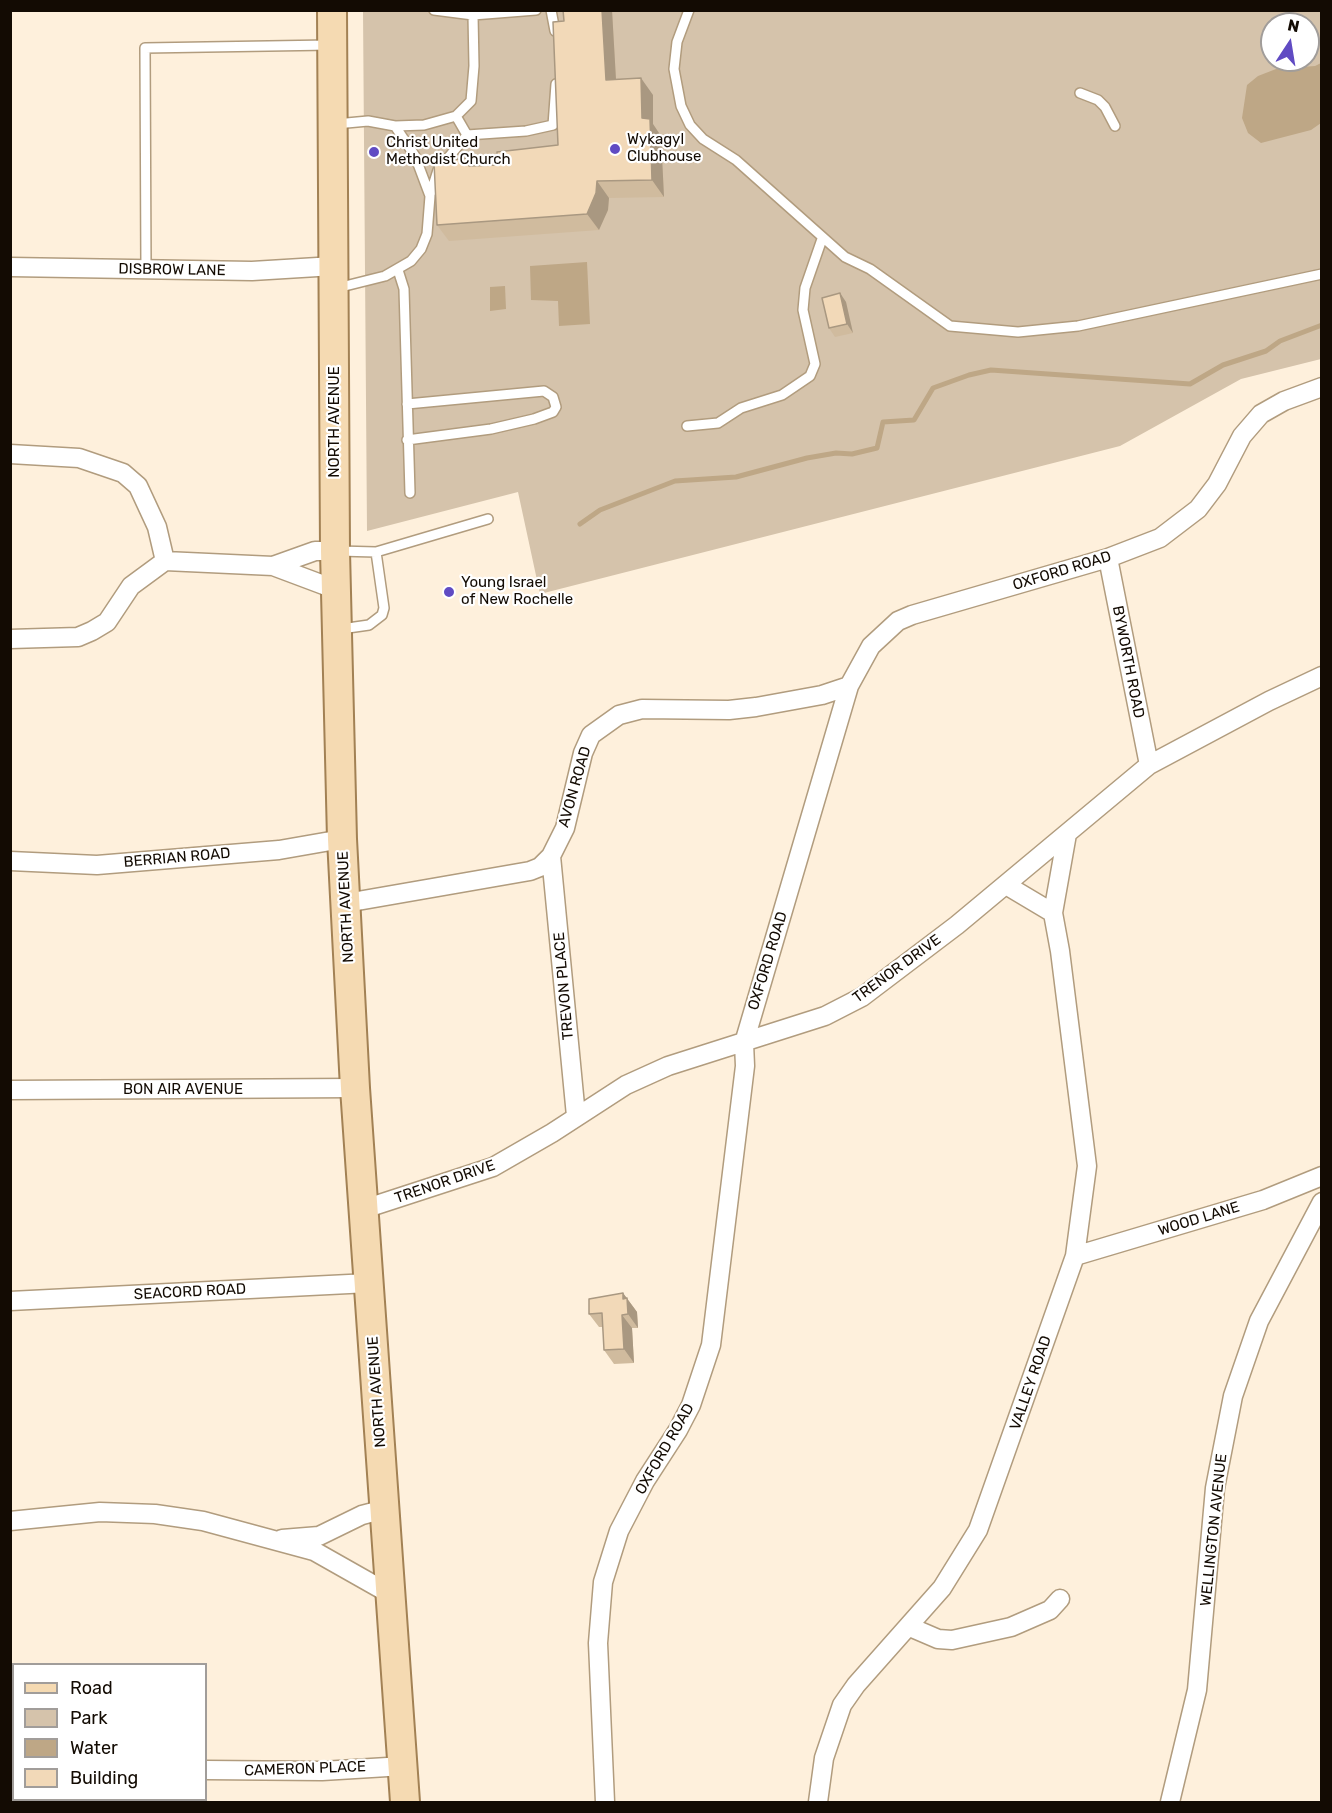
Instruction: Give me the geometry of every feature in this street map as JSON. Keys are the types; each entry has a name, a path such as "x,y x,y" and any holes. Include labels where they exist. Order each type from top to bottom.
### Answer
{"main road":[{"name":"NORTH AVENUE","path":"332,10 335,551 339,629 342,839 355,1088 405,1803"}],"street":[{"name":"DISBROW LANE","path":"10,267 252,272 334,277"},
{"name":"OXFORD ROAD","path":"604,1803 598,1643 603,1582 619,1531 645,1481 678,1431 691,1405 711,1345 744,1078 744,1042 849,686 871,646 898,621 1108,558 1160,537 1178,526 1198,509 1217,484 1242,436 1256,419 1284,401 1322,387"},
{"path":"10,454 79,458 123,473 138,486 157,527 165,561"},
{"path":"273,566 315,551 335,551"},
{"name":"BYWORTH ROAD","path":"1108,558 1149,765"},
{"path":"10,639 78,637 92,631 107,622 132,586 165,561 273,566 337,590"},
{"name":"TRENOR DRIVE","path":"364,1209 493,1167 543,1139 627,1085 668,1066 825,1016 862,997 899,971 1006,885 1149,765 1269,700 1322,676"},
{"name":"AVON ROAD","path":"551,856 565,828 583,753 591,735 619,715 642,709 729,710 756,707 822,695 849,686"},
{"name":"VALLEY ROAD","path":"819,1803 824,1758 842,1705 881,1656 910,1627 942,1588 978,1530 1075,1256 1087,1166 1060,951 1053,914 1067,834"},
{"name":"BERRIAN ROAD","path":"10,861 97,865 279,850 342,839"},
{"path":"346,903 530,871 540,867 551,856"},
{"name":"TREVON PLACE","path":"551,856 576,1116"},
{"path":"1006,885 1053,914"},
{"name":"BON AIR AVENUE","path":"10,1090 355,1088"},
{"name":"WOOD LANE","path":"1075,1256 1263,1200 1322,1176"},
{"name":"WELLINGTON AVENUE","path":"1170,1803 1197,1690 1215,1488 1233,1396 1259,1321 1322,1202"},
{"name":"SEACORD ROAD","path":"10,1300 369,1282"},
{"path":"280,1540 287,1536 319,1536 362,1515 385,1509"},
{"path":"10,1521 100,1512 155,1514 203,1521 280,1540 288,1545 325,1556 390,1594"},
{"path":"910,1627 938,1639 952,1640 1011,1627 1050,1610 1060,1599"},
{"name":"CAMERON PLACE","path":"207,1770 322,1771 404,1766"}],"lane":[{"path":"434,10 473,15 536,10"},
{"path":"551,10 555,23 555,45"},
{"path":"689,10 677,42 674,69 681,106 690,125 704,139 751,173 822,239 845,257 870,269 950,326 1018,332 1078,326 1322,274"},
{"path":"334,124 368,121 394,126 424,125 456,116 471,101 474,66 473,15"},
{"path":"146,270 145,48 332,45"},
{"path":"334,277 385,276 398,270 421,249 430,221 430,196 438,170 467,135 526,131 553,125 556,77"},
{"path":"1080,93 1098,100 1115,126"},
{"path":"456,116 467,135"},
{"path":"394,126 415,156 430,196"},
{"path":"687,426 717,423 741,408 782,396 810,376 815,364 803,310 805,288 822,239"},
{"path":"398,270 405,289 410,493"},
{"path":"407,404 544,391 553,397 556,407 553,412 534,419 491,429 408,440"},
{"path":"335,551 376,552 488,519"},
{"path":"339,629 369,625 382,615 384,608 376,552"}],"green space":[{"path":"363,11 1321,11 1321,359 1241,379 1120,446 540,594 518,492 367,531"}],"water":[{"path":"1320,64 1321,123 1311,130 1261,143 1248,133 1242,118 1247,85 1258,76 1268,72 1320,72"},
{"path":"587,262 590,324 559,326 558,301 531,300 530,266"},
{"path":"505,286 506,309 490,311 490,287"}],"building":[{"name":"Wykagyl Clubhouse","path":"563,10 602,10 606,80 641,78 642,118 650,119 652,180 597,181 596,193 587,214 437,225 434,162 469,158 469,166 498,165 497,152 558,145 553,22 564,21"},
{"path":"840,293 847,324 829,328 822,298"},
{"path":"623,1293 623,1299 627,1298 628,1314 622,1315 624,1349 604,1350 602,1313 589,1314 589,1299"}],"waterway":[{"path":"580,524 600,510 675,481 736,477 807,458 836,453 852,454 877,448 883,422 914,420 933,388 969,375 991,370 1190,384 1223,365 1266,351 1280,341 1322,325"}],"place":[{"name":"Wykagyl Clubhouse","path":"615,149"},
{"name":"Christ United Methodist Church","path":"374,152"},
{"name":"Young Israel of New Rochelle","path":"449,592"}]}
